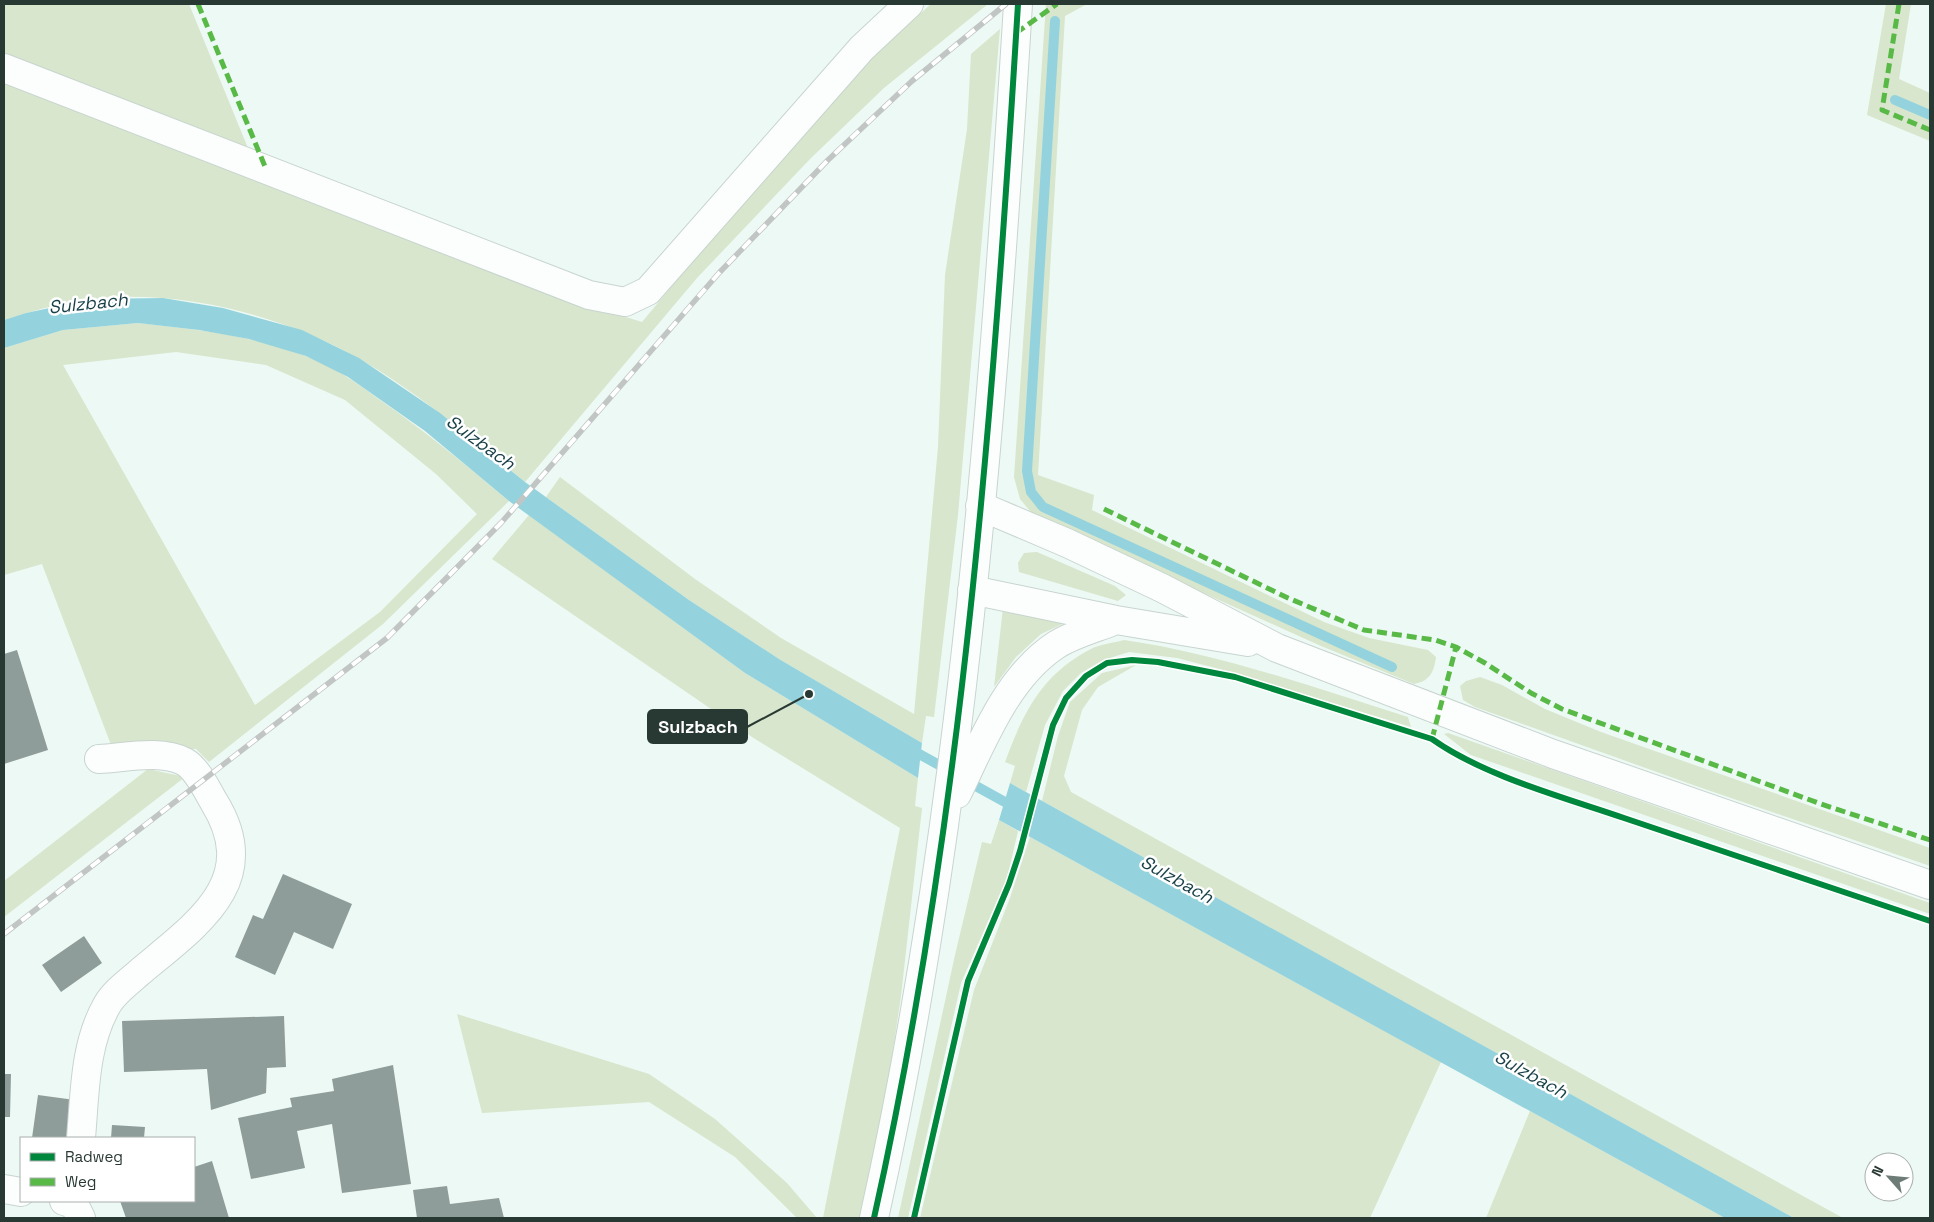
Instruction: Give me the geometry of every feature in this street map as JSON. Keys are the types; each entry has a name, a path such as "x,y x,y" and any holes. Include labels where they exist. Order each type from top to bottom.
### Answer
{"street":[{"path":"4,68 589,295 625,302 648,291 862,48 910,4"},
{"path":"874,1218 889,1152 919,996 958,731 980,506 1018,4"},
{"path":"980,506 1067,543 1162,588 1277,648 1553,754 1930,885"},
{"path":"972,590 1116,620 1277,648"},
{"path":"947,813 981,745 1023,674 1056,645 1116,620"},
{"path":"81,1137 89,1054 98,1021 105,1008 126,984 198,923 220,896 232,862 231,840 224,819 201,781 186,763 162,756 99,759"},
{"path":"4,1189 20,1192"}],"green space":[{"path":"4,4 189,4 250,153 4,58"},
{"path":"931,4 988,4 884,88 810,159 697,278 525,482 444,417 380,371 328,343 297,329 264,318 195,302 126,297 70,302 4,320 4,82 548,293 642,322 809,122 849,78"},
{"path":"1046,4 1087,4 1065,16 1038,475 1094,495 1092,510 1324,622 1369,638 1428,650 1436,657 1430,675 1424,681 1414,684 1321,646 1035,517 1020,499 1014,477"},
{"path":"1886,4 1911,4 1899,79 1930,93 1930,141 1867,115"},
{"path":"1000,29 958,515 934,717 926,716 922,743 779,659 689,600 546,497 560,477 695,579 781,638 914,714 938,447 945,275 967,129 971,54"},
{"path":"138,323 244,338 306,356 354,381 430,436 509,501 383,624 209,762 196,749 113,750 42,564 4,575 4,348 63,330","holes":["176,352 266,365 345,400 436,474 477,514 380,612 255,705 63,365"]},
{"path":"529,515 745,673 918,778 915,806 922,808 901,996 887,1091 860,1218 823,1218 900,828 752,737 492,559"},
{"path":"1037,552 1115,586 1126,595 1118,601 1019,572 1018,563 1024,553"},
{"path":"1003,608 1069,621 1041,634 1016,657 994,687"},
{"path":"1124,640 1196,654 1303,684 1408,717 1411,727 1235,673 1177,658 1129,652 1103,660 1081,673 1063,691 1045,725 1026,792 1010,783 1015,766 1005,762 1019,727 1036,696 1059,670 1074,659 1095,647"},
{"path":"1136,665 1098,687 1082,710 1064,776 1071,792 1843,1218 1794,1218 1042,801 1058,736 1070,702 1102,673"},
{"path":"1480,677 1502,685 1545,709 1601,732 1930,848 1930,866 1696,786 1475,707 1463,700 1460,686 1466,681"},
{"path":"1448,733 1930,903 1930,914 1471,755 1444,734"},
{"path":"148,769 185,777 4,917 4,881"},
{"path":"999,820 1018,831 1007,878 961,983 908,1218 898,1218 955,955 982,842 991,844"},
{"path":"1030,837 1441,1062 1370,1218 920,1218 974,990 1010,898"},
{"path":"457,1014 649,1074 715,1119 787,1183 817,1218 797,1218 735,1157 649,1102 482,1113"},
{"path":"1530,1111 1725,1218 1486,1218"}],"water":[{"path":"163,298 223,308 302,330 359,358 440,413 525,482 689,600 779,659 922,743 918,778 745,673 509,501 425,431 348,377 306,356 249,339 199,330 138,323 63,330 4,348 4,320 26,313 92,299"},
{"path":"1010,783 1794,1218 1725,1218 999,820"}],"building":[{"path":"17,650 48,750 4,764 4,654"},
{"path":"283,874 352,904 333,949 294,932 275,975 235,957 253,915 263,919"},
{"path":"84,936 102,963 61,992 42,965"},
{"path":"284,1016 286,1067 267,1068 266,1093 211,1110 207,1069 124,1072 122,1021"},
{"path":"393,1065 411,1184 342,1193 332,1124 297,1131 305,1168 251,1179 238,1118 292,1107 290,1098 334,1091 332,1079"},
{"path":"4,1074 11,1074 10,1117 4,1117"},
{"path":"38,1095 75,1100 70,1137 32,1137"},
{"path":"112,1125 145,1127 144,1137 111,1137"},
{"path":"212,1161 229,1218 126,1218 120,1202 195,1202 195,1167"},
{"path":"447,1186 450,1204 499,1198 504,1218 417,1218 413,1190"}],"waterway":[{"path":"1055,21 1027,471 1031,492 1043,507 1392,667"},
{"path":"1895,100 1930,115"},
{"name":"Sulzbach","path":"910,749 950,771"},
{"name":"Sulzbach","path":"965,780 1016,808"}],"railway":[{"path":"4,934 387,638 501,523 719,273 828,160 912,81 1006,4"}],"marked path":[{"path":"198,4 266,169"},
{"path":"1016,33 1057,4"},
{"path":"1899,4 1882,110 1930,130"},
{"path":"1104,509 1288,598 1364,630 1435,640 1456,647 1485,663 1531,693 1562,709 1821,804 1930,840"},
{"path":"1432,739 1456,647"}],"cycle path":[{"path":"874,1218 905,1068 931,917 952,766 985,462 1018,4"},
{"path":"914,1218 968,981 1009,884 1020,851 1053,725 1066,698 1086,676 1107,663 1132,660 1158,662 1235,677 1432,739 1475,764 1550,794 1930,921"}],"place":[{"name":"Sulzbach","path":"809,694"}]}
